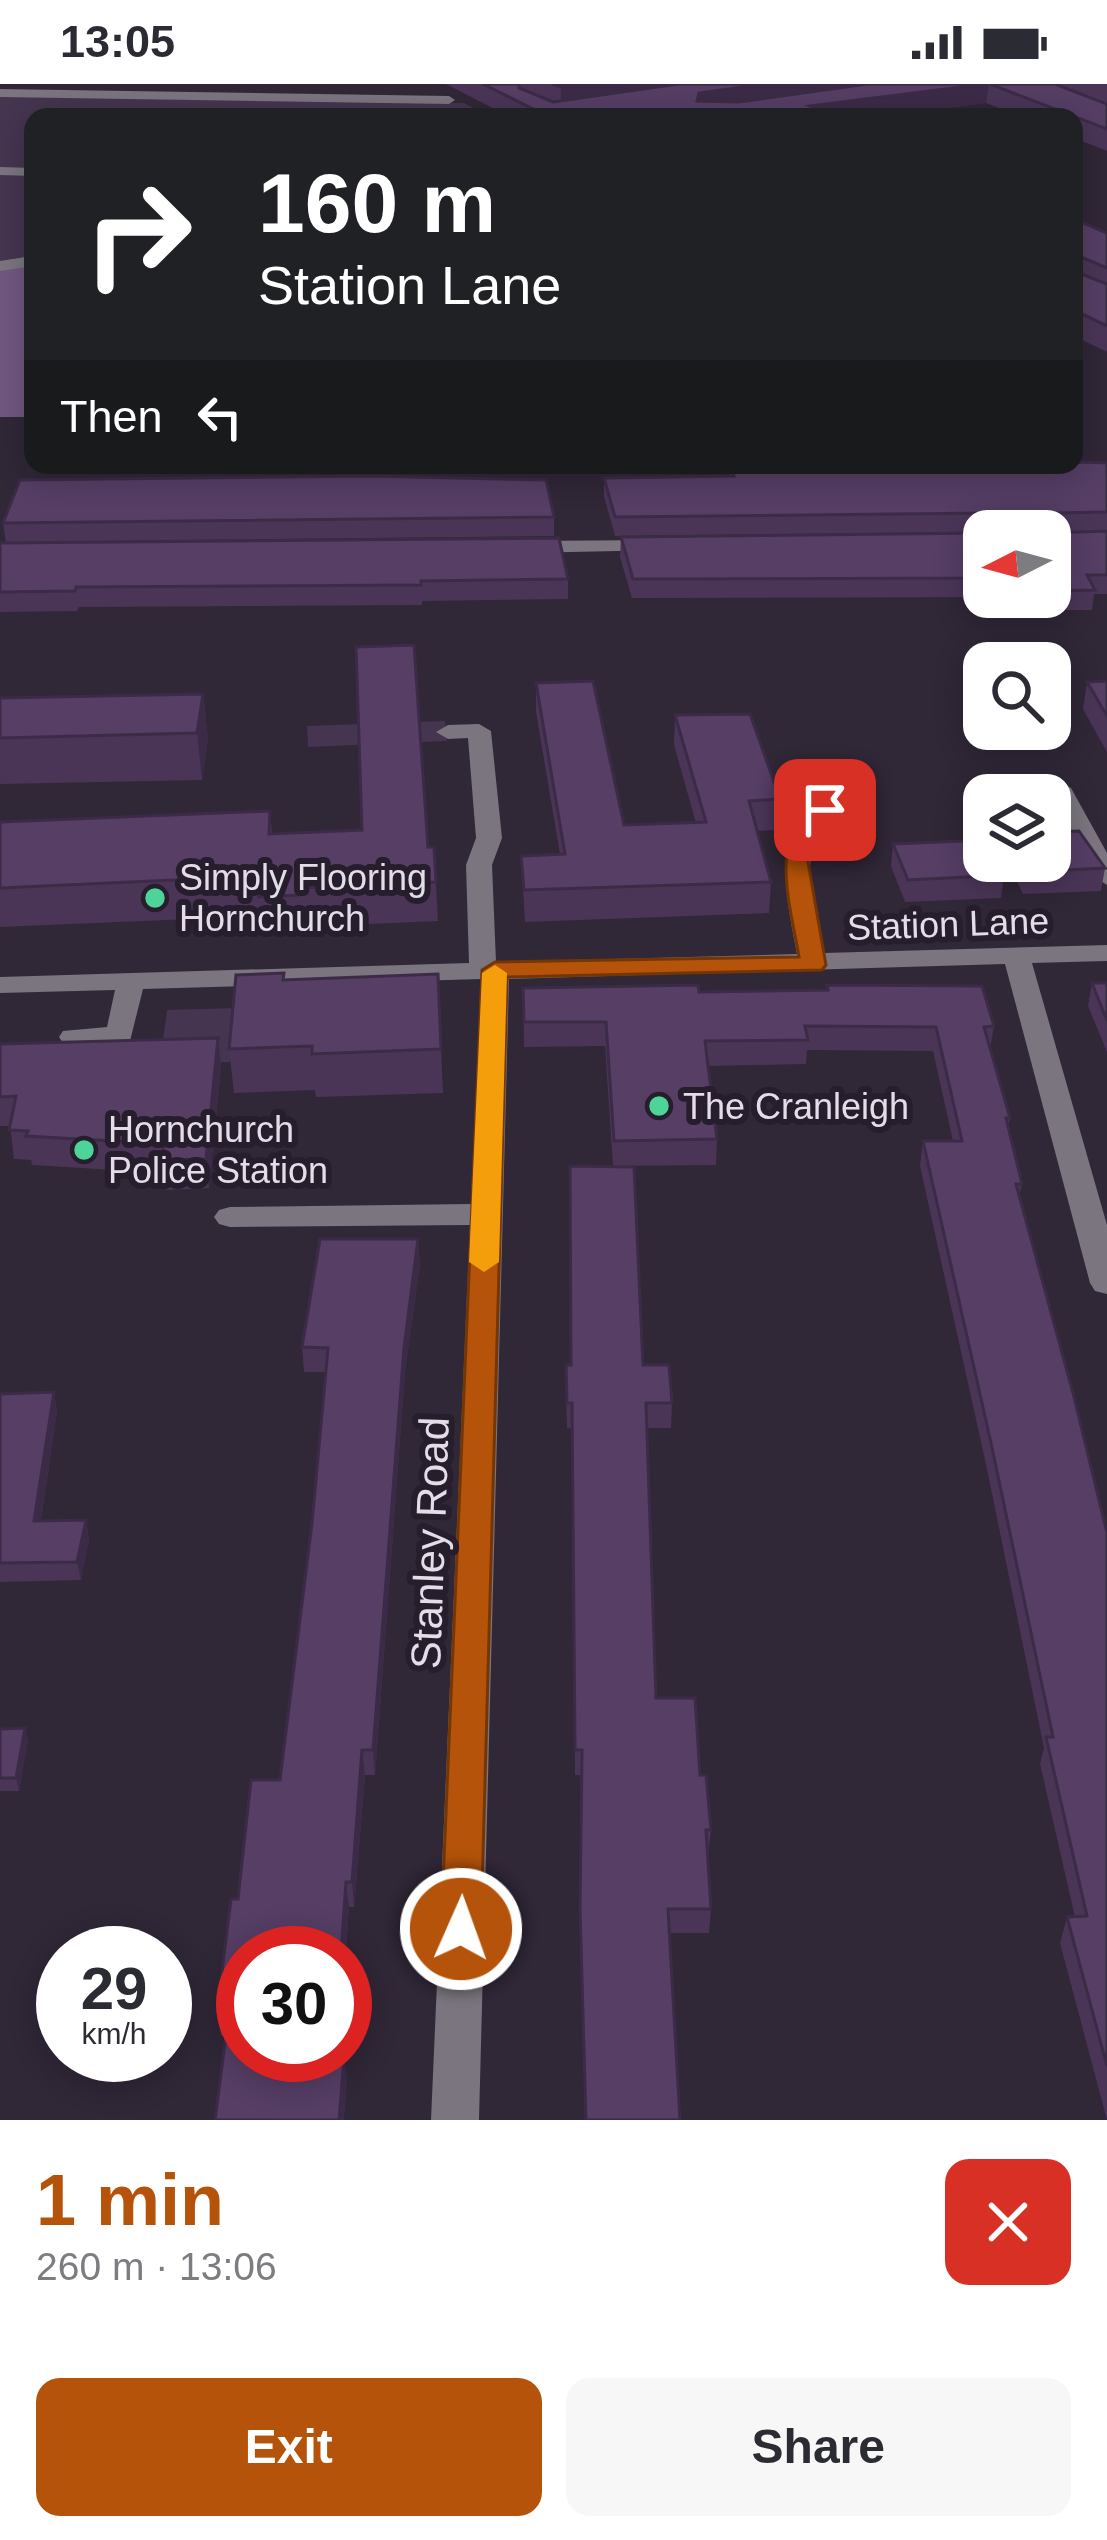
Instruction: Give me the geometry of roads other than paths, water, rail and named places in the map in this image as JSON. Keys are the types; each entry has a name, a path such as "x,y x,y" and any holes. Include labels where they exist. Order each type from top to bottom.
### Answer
{"street":[{"path":"0,93 448,100"},
{"path":"510,548 676,546"},
{"name":"Stanley Road","path":"448,732 479,731 489,838 479,865 489,970 486,1214 454,2120"},
{"path":"813,965 796,862 800,840 825,810 850,800"},
{"path":"1071,810 1107,877"},
{"name":"Station Lane","path":"0,985 1107,953"},
{"path":"1017,958 1107,1283"},
{"path":"73,1037 120,1035 131,979"},
{"path":"230,1217 486,1214"}],"place":[{"name":"Simply Flooring Hornchurch","path":"155,898"},
{"name":"The Cranleigh","path":"659,1106"},
{"name":"Hornchurch Police Station","path":"84,1150"}]}
